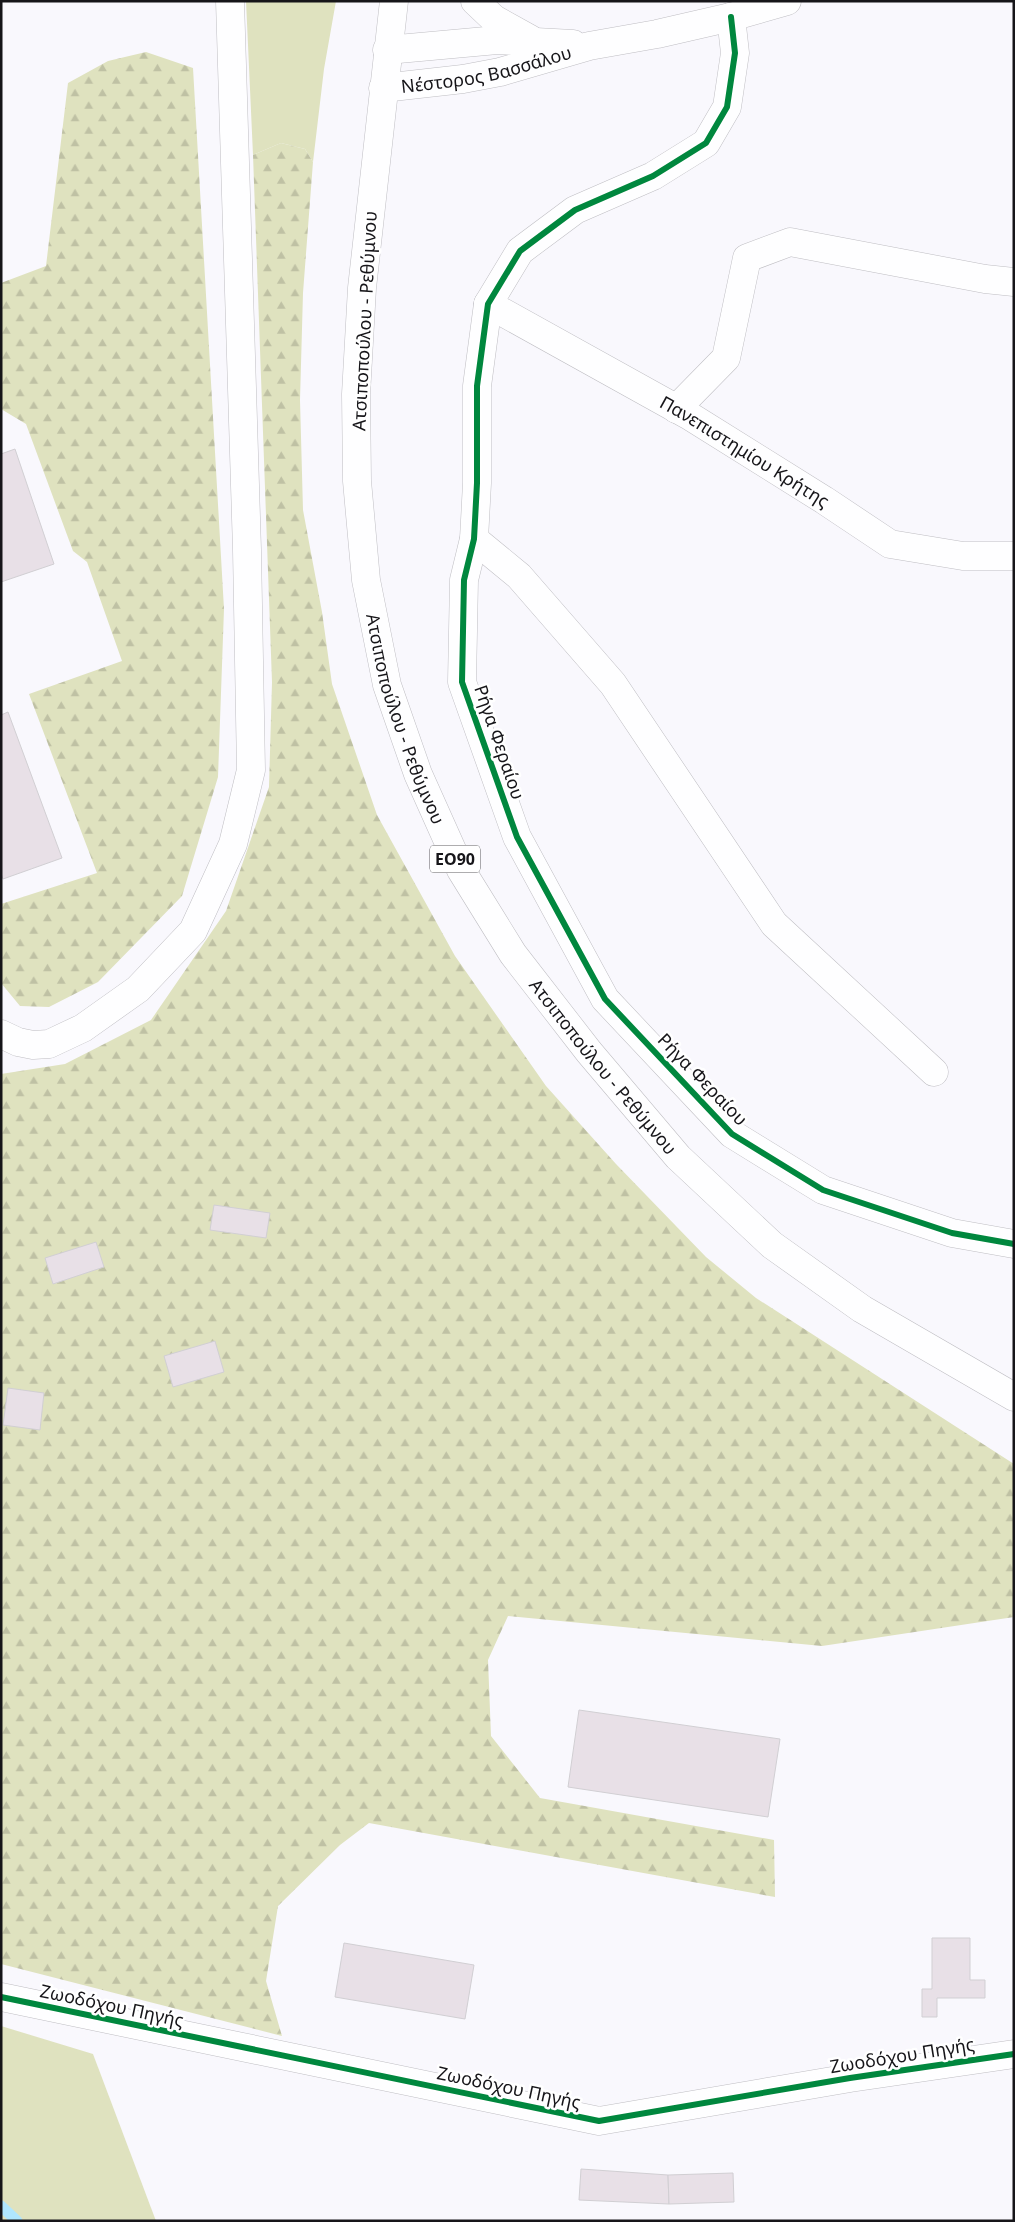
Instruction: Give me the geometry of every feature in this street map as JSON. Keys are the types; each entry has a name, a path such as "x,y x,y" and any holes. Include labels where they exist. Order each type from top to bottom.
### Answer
{"street":[{"path":"2,1036 34,1045 49,1044 83,1028 138,989 193,931 233,844 251,770 247,550 230,1"},
{"name":"Ατσιποπούλου - Ρεθύμνου","path":"394,1 382,88 362,288 356,394 357,481 366,580 387,685 418,774 460,870 513,954 589,1052 678,1157 772,1245 862,1309 1014,1397"},
{"path":"475,1 494,19 536,42"},
{"name":"Νέστορος Βασσάλου","path":"382,88 463,79 500,72 590,46 657,34 731,17 787,1"},
{"name":"Ρήγα Φεραίου","path":"731,17 735,53 727,107 706,143 653,176 575,210 520,251 488,304 477,386 477,483 474,539 464,580 462,682 517,836 605,999 732,1134 823,1190 952,1233 1014,1244"},
{"name":"Νέστορος Βασσάλου","path":"387,50 458,42 497,40 590,46"},
{"path":"676,409 726,358 747,258 790,242 985,279 1014,282"},
{"name":"Πανεπιστημίου Κρήτης","path":"488,304 676,409 824,500 890,544 963,556 1014,556"},
{"path":"474,539 519,576 613,684 774,924 934,1072"},
{"name":"Ζωοδόχου Πηγής","path":"1,1997 599,2121 850,2078 1014,2054"}],"green space":[{"path":"246,1 336,1 324,69 313,162 305,149 281,143 253,155"},
{"path":"146,52 193,68 224,609 218,777 182,896 98,982 49,1007 20,1006 1,983 1,904 97,873 29,694 122,661 87,562 73,551 26,424 1,409 1,283 46,266 68,83 108,61"},
{"path":"281,143 305,149 313,162 303,293 300,400 303,510 322,612 332,684 377,815 455,956 546,1086 616,1164 706,1257 756,1298 1014,1464 1014,1617 822,1646 508,1616 488,1660 491,1736 540,1798 774,1840 775,1897 369,1823 340,1845 278,1906 266,1981 282,2036 1,1964 1,1074 65,1064 151,1020 226,911 269,787 272,682 253,155"},
{"path":"1,2026 93,2054 156,2221 1,2221"}],"building":[{"path":"15,449 54,564 1,582 1,454"},
{"path":"8,712 62,858 3,879 1,873 1,715"},
{"path":"214,1205 270,1213 266,1238 210,1230"},
{"path":"96,1242 104,1267 53,1284 45,1258"},
{"path":"215,1341 224,1372 173,1387 164,1356"},
{"path":"8,1388 44,1393 40,1430 3,1425"},
{"path":"579,1710 780,1739 768,1817 568,1787"},
{"path":"932,1938 970,1938 970,1980 985,1980 985,1998 937,1998 937,2017 922,2017 922,1989 932,1989"},
{"path":"344,1943 474,1965 465,2019 335,1997"},
{"path":"581,2169 668,2175 669,2204 579,2200"},
{"path":"733,2173 734,2202 669,2204 668,2175"}],"waterway":[{"path":"1,2206 17,2221"}],"cycle path":[{"path":"731,17 735,53 727,107 706,143 653,176 575,210 520,251 488,304 477,386 477,483 474,539 464,580 462,682 517,837 605,999 732,1134 823,1190 952,1233 1014,1244"},
{"path":"1,1997 599,2121 850,2078 1014,2054"}]}
